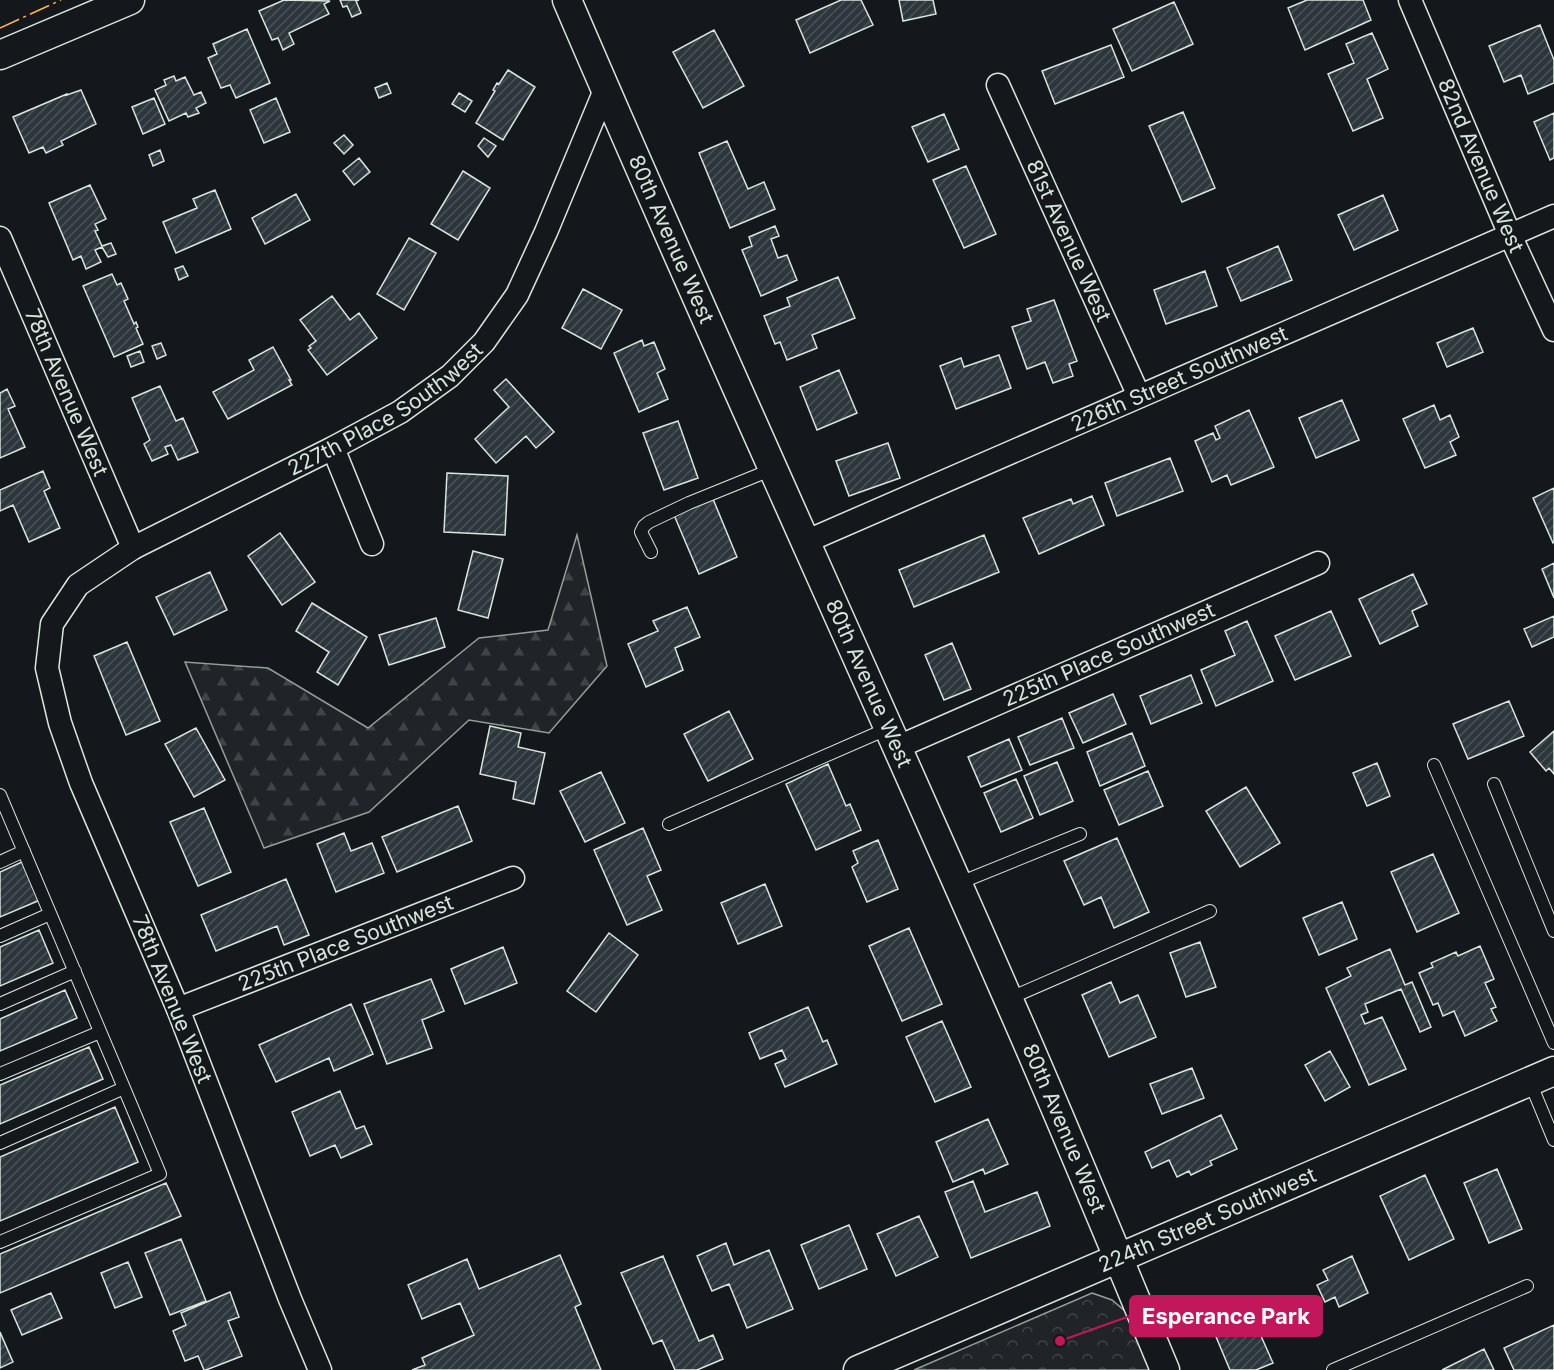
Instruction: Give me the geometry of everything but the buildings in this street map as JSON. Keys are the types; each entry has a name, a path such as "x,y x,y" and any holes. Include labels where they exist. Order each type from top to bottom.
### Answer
{"street":[{"path":"0,56 130,0"},
{"name":"80th Avenue West","path":"567,0 805,542 894,738 1166,1370"},
{"name":"82nd Avenue West","path":"1410,0 1509,235 1554,330"},
{"name":"81st Avenue West","path":"998,85 1139,396"},
{"name":"227th Place Southwest","path":"52,624 78,585 133,548 400,412 450,376 484,342 517,296 605,90"},
{"name":"226th Street Southwest","path":"805,542 1554,216"},
{"name":"78th Avenue West","path":"0,238 133,548"},
{"path":"333,448 372,544"},
{"name":"225th Place Southwest","path":"894,738 1318,562"},
{"name":"78th Avenue West","path":"52,624 47,668 60,723 81,783 178,1009 290,1299 320,1370"},
{"name":"225th Place Southwest","path":"178,1009 513,878"},
{"name":"224th Street Southwest","path":"858,1370 1542,1076"}],"lane":[{"path":"651,552 641,532 649,522 773,469"},
{"path":"669,824 894,738"},
{"path":"1434,765 1554,1043"},
{"path":"1494,784 1554,931"},
{"path":"0,1242 160,1174 1,798"},
{"path":"957,884 1080,834"},
{"path":"0,862 24,851"},
{"path":"1008,999 1210,911"},
{"path":"0,936 50,914"},
{"path":"0,1004 75,971"},
{"path":"0,1074 100,1032"},
{"path":"1542,1076 1554,1140"},
{"path":"0,1143 124,1088"},
{"path":"1333,1370 1527,1286"}],"green space":[{"path":"577,535 607,666 549,733 469,720 369,812 264,848 185,662 268,668 368,728 479,638 548,630"},
{"path":"1092,1293 1112,1300 1126,1312 1151,1370 914,1370"}],"power":[{"path":"0,28 61,0"}],"place":[{"name":"Esperance Park","path":"1060,1341"}]}
